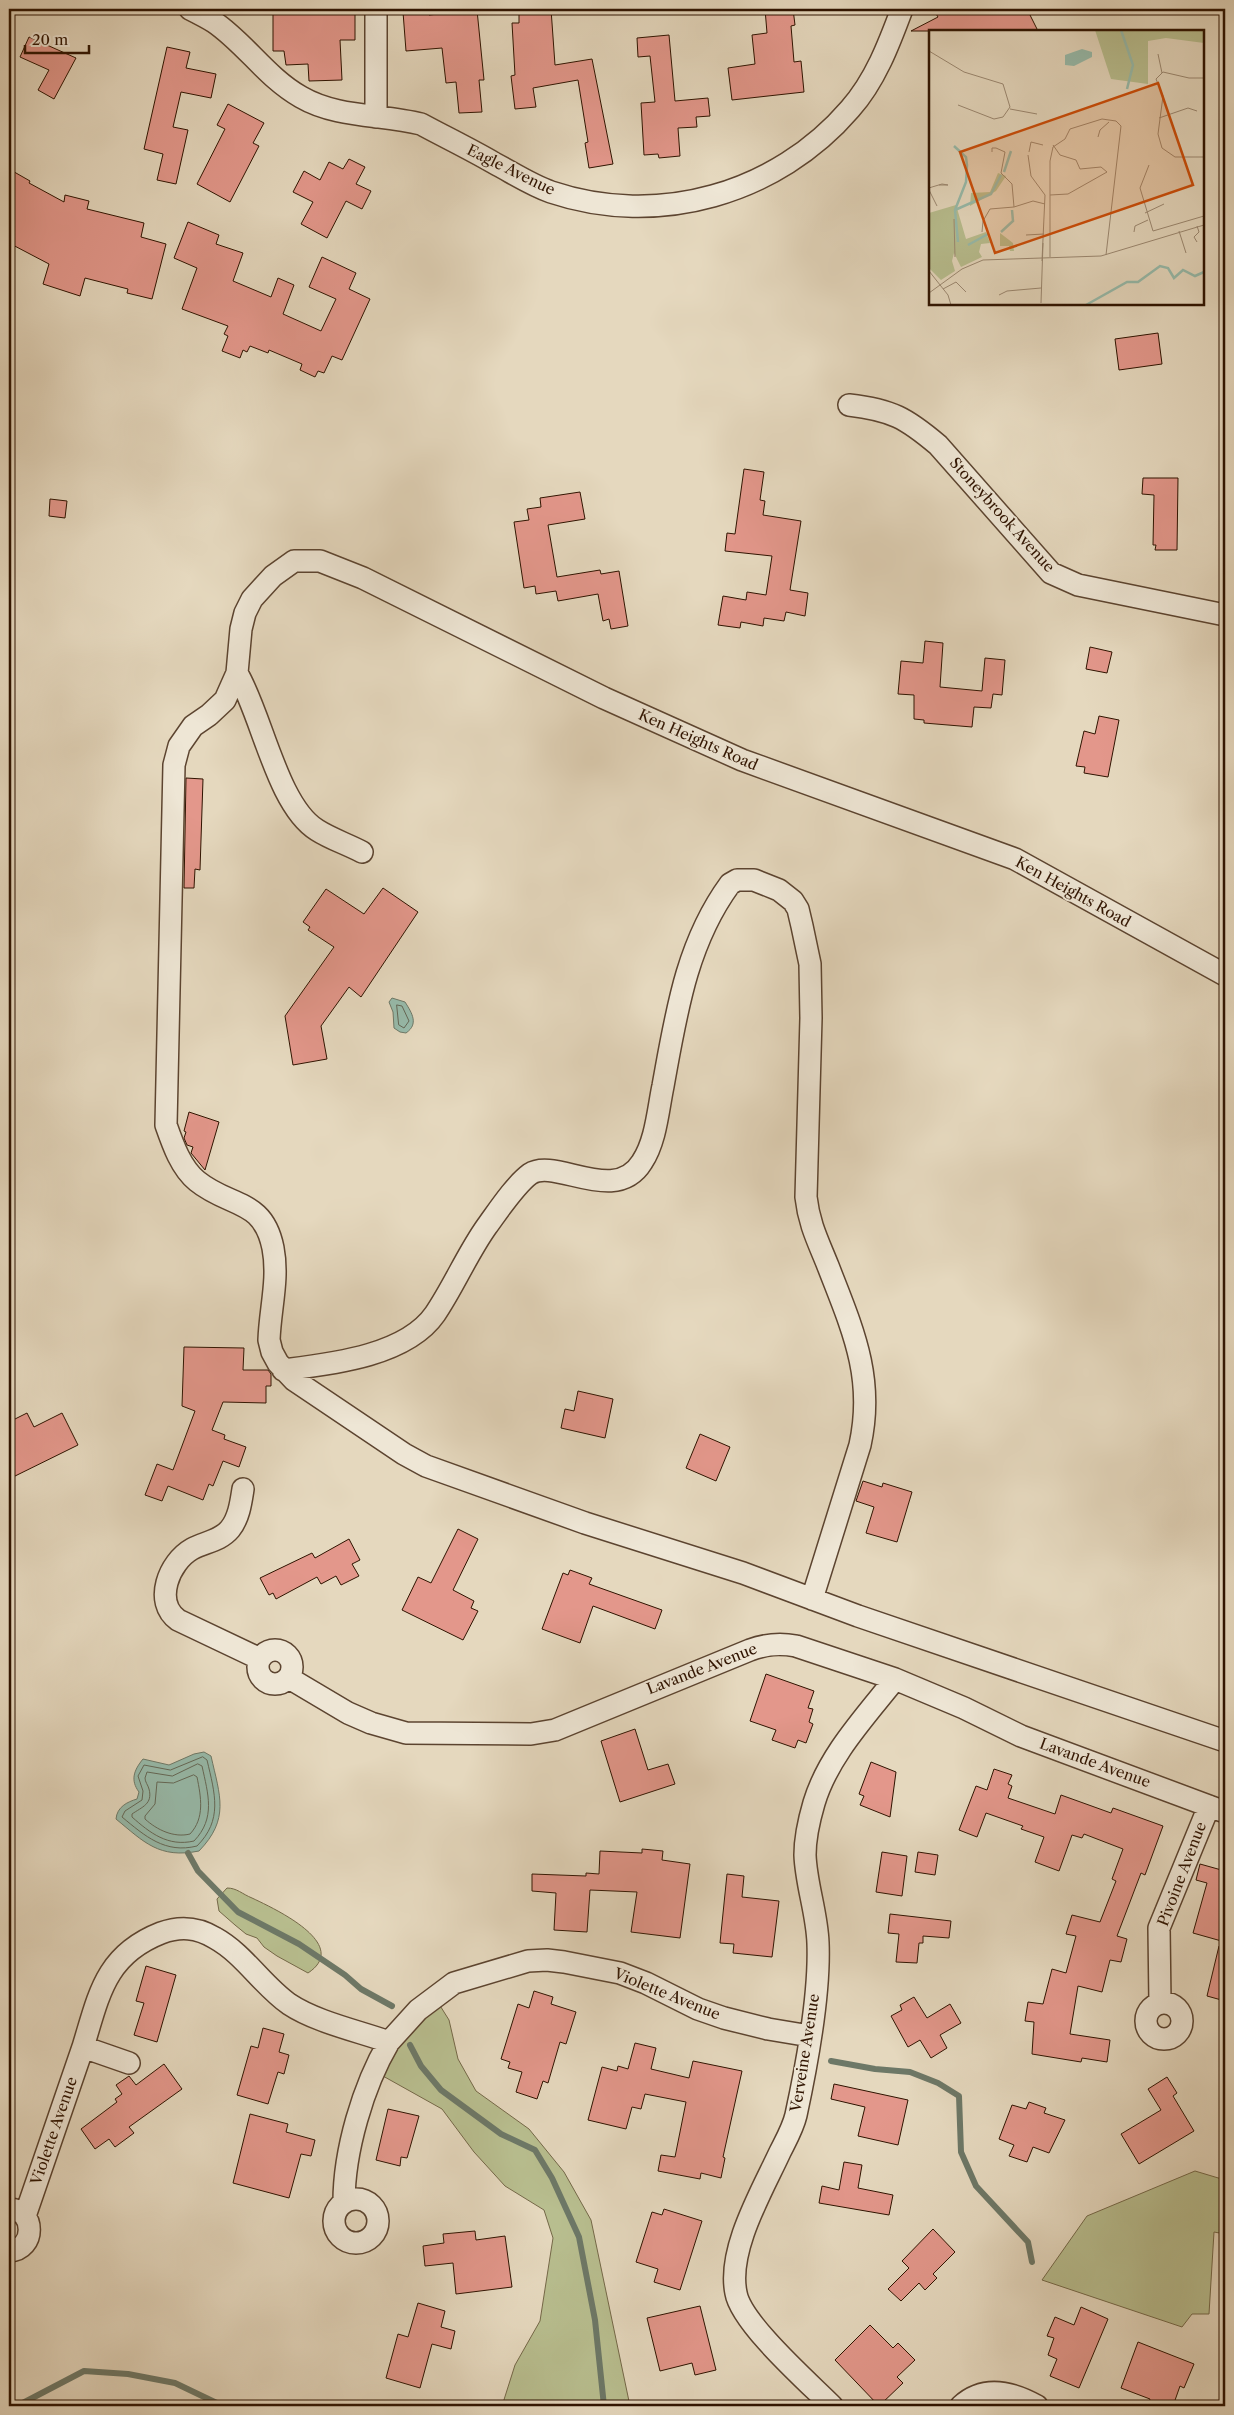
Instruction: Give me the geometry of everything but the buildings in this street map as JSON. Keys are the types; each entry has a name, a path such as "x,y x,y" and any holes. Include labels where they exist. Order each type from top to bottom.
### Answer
{"street":[{"name":"Eagle Avenue","path":"190,9 215,22 284,87 302,98 321,106 376,117 399,118 421,124 519,177 550,191 569,197 614,205 643,206 694,202 716,197 771,174 831,129 851,108 865,88 891,39 902,9"},
{"path":"376,9 376,117"},
{"name":"Stoneybrook Avenue","path":"849,405 886,411 920,430 955,462 1051,573 1078,585 1225,615"},
{"name":"Ken Heights Road","path":"237,673 241,629 245,613 252,599 273,576 294,561 320,561 363,578 604,698 734,757 780,776 1015,859 1225,975"},
{"path":"237,673 247,690 283,788 294,806 315,829 362,852"},
{"path":"237,673 225,700 209,715 193,726 179,746 174,765 166,1126 177,1154 196,1181 219,1195 255,1212 265,1225 273,1247 275,1263 269,1340 272,1352 283,1370 325,1402 404,1454 426,1466 585,1523 743,1573 865,1619 1225,1741"},
{"path":"283,1370 326,1364 372,1353 400,1343 417,1332 435,1313 476,1242 529,1174 541,1171 611,1181 626,1178 635,1172 648,1152 677,1008 687,970 702,932 730,884 744,880 754,880 774,888 793,901 798,909 810,964 811,1027 806,1197 809,1219 858,1348 866,1398 860,1444 812,1599"},
{"name":"Lavande Avenue","path":"243,1488 239,1513 231,1528 215,1540 193,1548 176,1565 168,1583 165,1604 171,1615 260,1659 259,1674 269,1684 276,1685 289,1678 348,1713 391,1730 419,1734 531,1734 555,1730 597,1711 766,1644 781,1644 796,1646 895,1679 964,1708 1021,1736 1217,1809"},
{"name":"Verveine Avenue","path":"832,2406 753,2326 743,2311 736,2293 736,2274 741,2240 795,2117 810,2036 818,1945 817,1923 805,1857 806,1835 821,1786 834,1760 857,1726 895,1679"},
{"name":"Pivoine Avenue","path":"1160,2003 1159,1928 1217,1809"},
{"name":"Violette Avenue","path":"9,2250 20,2248 29,2236 30,2229 17,2212 83,2047 96,2006 117,1961 138,1944 175,1928 188,1928 215,1937 228,1946 273,1991 299,2009 389,2042 418,2010 454,1983 519,1963 547,1960 620,1973 663,1991 698,2009 724,2018 768,2029 810,2036"},
{"path":"344,2202 346,2172 356,2129 374,2072 389,2042"},
{"path":"83,2047 129,2063"},
{"path":"961,2406 982,2393 996,2392 1021,2398 1037,2406"}],"shaded area":[{"path":"227,1888 237,1890 276,1910 304,1928 315,1939 321,1950 319,1962 308,1973 277,1956 264,1947 257,1938 246,1934 219,1911 217,1899"},
{"path":"434,1996 449,2020 458,2059 476,2091 529,2129 564,2172 591,2220 630,2406 502,2406 515,2365 540,2321 553,2238 544,2210 505,2186 474,2152 442,2109 374,2071"},
{"path":"1195,2171 1225,2180 1225,2234 1214,2232 1209,2314 1192,2314 1182,2327 1042,2280 1087,2216"}],"water":[{"path":"392,998 405,1002 412,1014 412,1026 406,1033 394,1028 393,1012 389,1002"},
{"path":"204,1752 211,1756 220,1806 215,1828 199,1851 173,1853 153,1847 116,1819 118,1811 123,1806 137,1799 139,1792 136,1788 134,1775 143,1759 169,1765 194,1754"}],"waterway":[{"path":"188,1853 198,1871 238,1912 299,1944 345,1975 361,1989 392,2006"},
{"path":"410,2045 421,2066 441,2090 501,2134 535,2150 552,2178 579,2237 595,2320 604,2406"},
{"path":"831,2061 875,2069 910,2072 938,2083 959,2096 961,2152 976,2186 1028,2242 1032,2262"},
{"path":"17,2406 84,2371 128,2374 175,2383 223,2406"}]}
